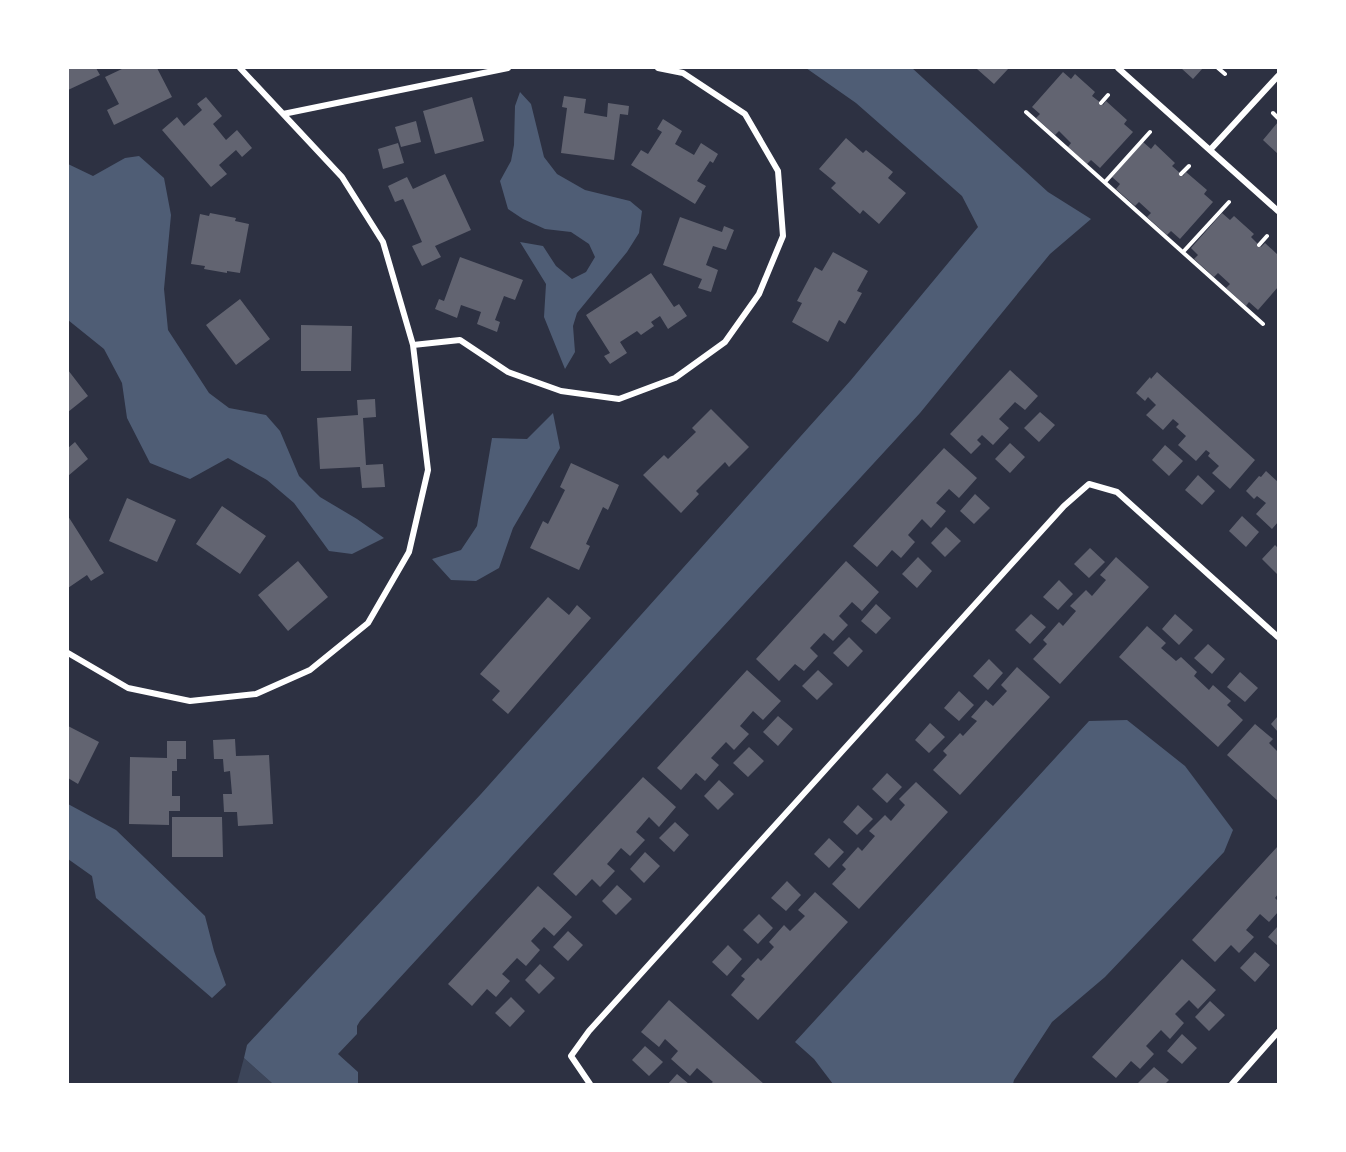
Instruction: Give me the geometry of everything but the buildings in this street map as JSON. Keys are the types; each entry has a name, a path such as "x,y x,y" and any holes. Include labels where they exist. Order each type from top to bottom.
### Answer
{"street":[{"path":"68,653 128,688 190,701 256,694 310,670 368,623 409,552 428,470 413,345 383,242 342,177 240,68"},
{"path":"283,114 508,68"},
{"path":"413,345 460,340 508,372 561,391 619,399 675,378 725,342 759,294 783,236 778,171 745,114 683,73 658,68"},
{"path":"1118,68 1278,211"},
{"path":"1210,150 1278,75"},
{"path":"590,1084 571,1056 589,1031 1064,506 1089,484 1117,492 1278,637"},
{"path":"1232,1084 1278,1032"}],"path":[{"path":"1218,68 1225,74"},
{"path":"1101,104 1108,95"},
{"path":"1026,112 1263,324"},
{"path":"1273,113 1278,118"},
{"path":"1105,182 1150,132"},
{"path":"1181,174 1189,166"},
{"path":"1183,252 1229,202"},
{"path":"1259,245 1267,236"}],"shaded area":[{"path":"806,68 912,68 1048,192 1091,219 1050,254 920,413 360,1021 357,1034 338,1054 358,1072 358,1084 273,1084 244,1058 247,1045 481,794 851,380 978,227 962,196 856,103"},
{"path":"520,92 531,104 544,157 557,174 585,190 630,201 642,211 639,233 627,252 577,313 573,326 575,352 565,369 544,317 546,284 520,242 543,246 556,266 572,279 586,272 595,257 589,244 571,232 545,229 508,209 500,181 511,161 514,145 515,106"},
{"path":"139,156 164,178 171,215 164,289 168,330 209,393 229,408 266,415 280,431 299,476 320,497 384,538 352,554 329,551 294,503 267,480 228,458 190,479 150,463 127,418 122,383 104,349 68,320 68,164 93,176 125,158"},
{"path":"553,413 560,448 513,528 499,568 476,581 451,580 432,559 461,550 477,526 492,438 527,439"},
{"path":"1127,720 1185,766 1233,830 1224,852 1105,977 1052,1022 1013,1084 833,1084 814,1059 795,1042 1089,721"},
{"path":"68,804 116,830 205,916 226,985 212,998 96,898 92,876 68,859"},
{"path":"244,1058 273,1084 237,1084"}]}
